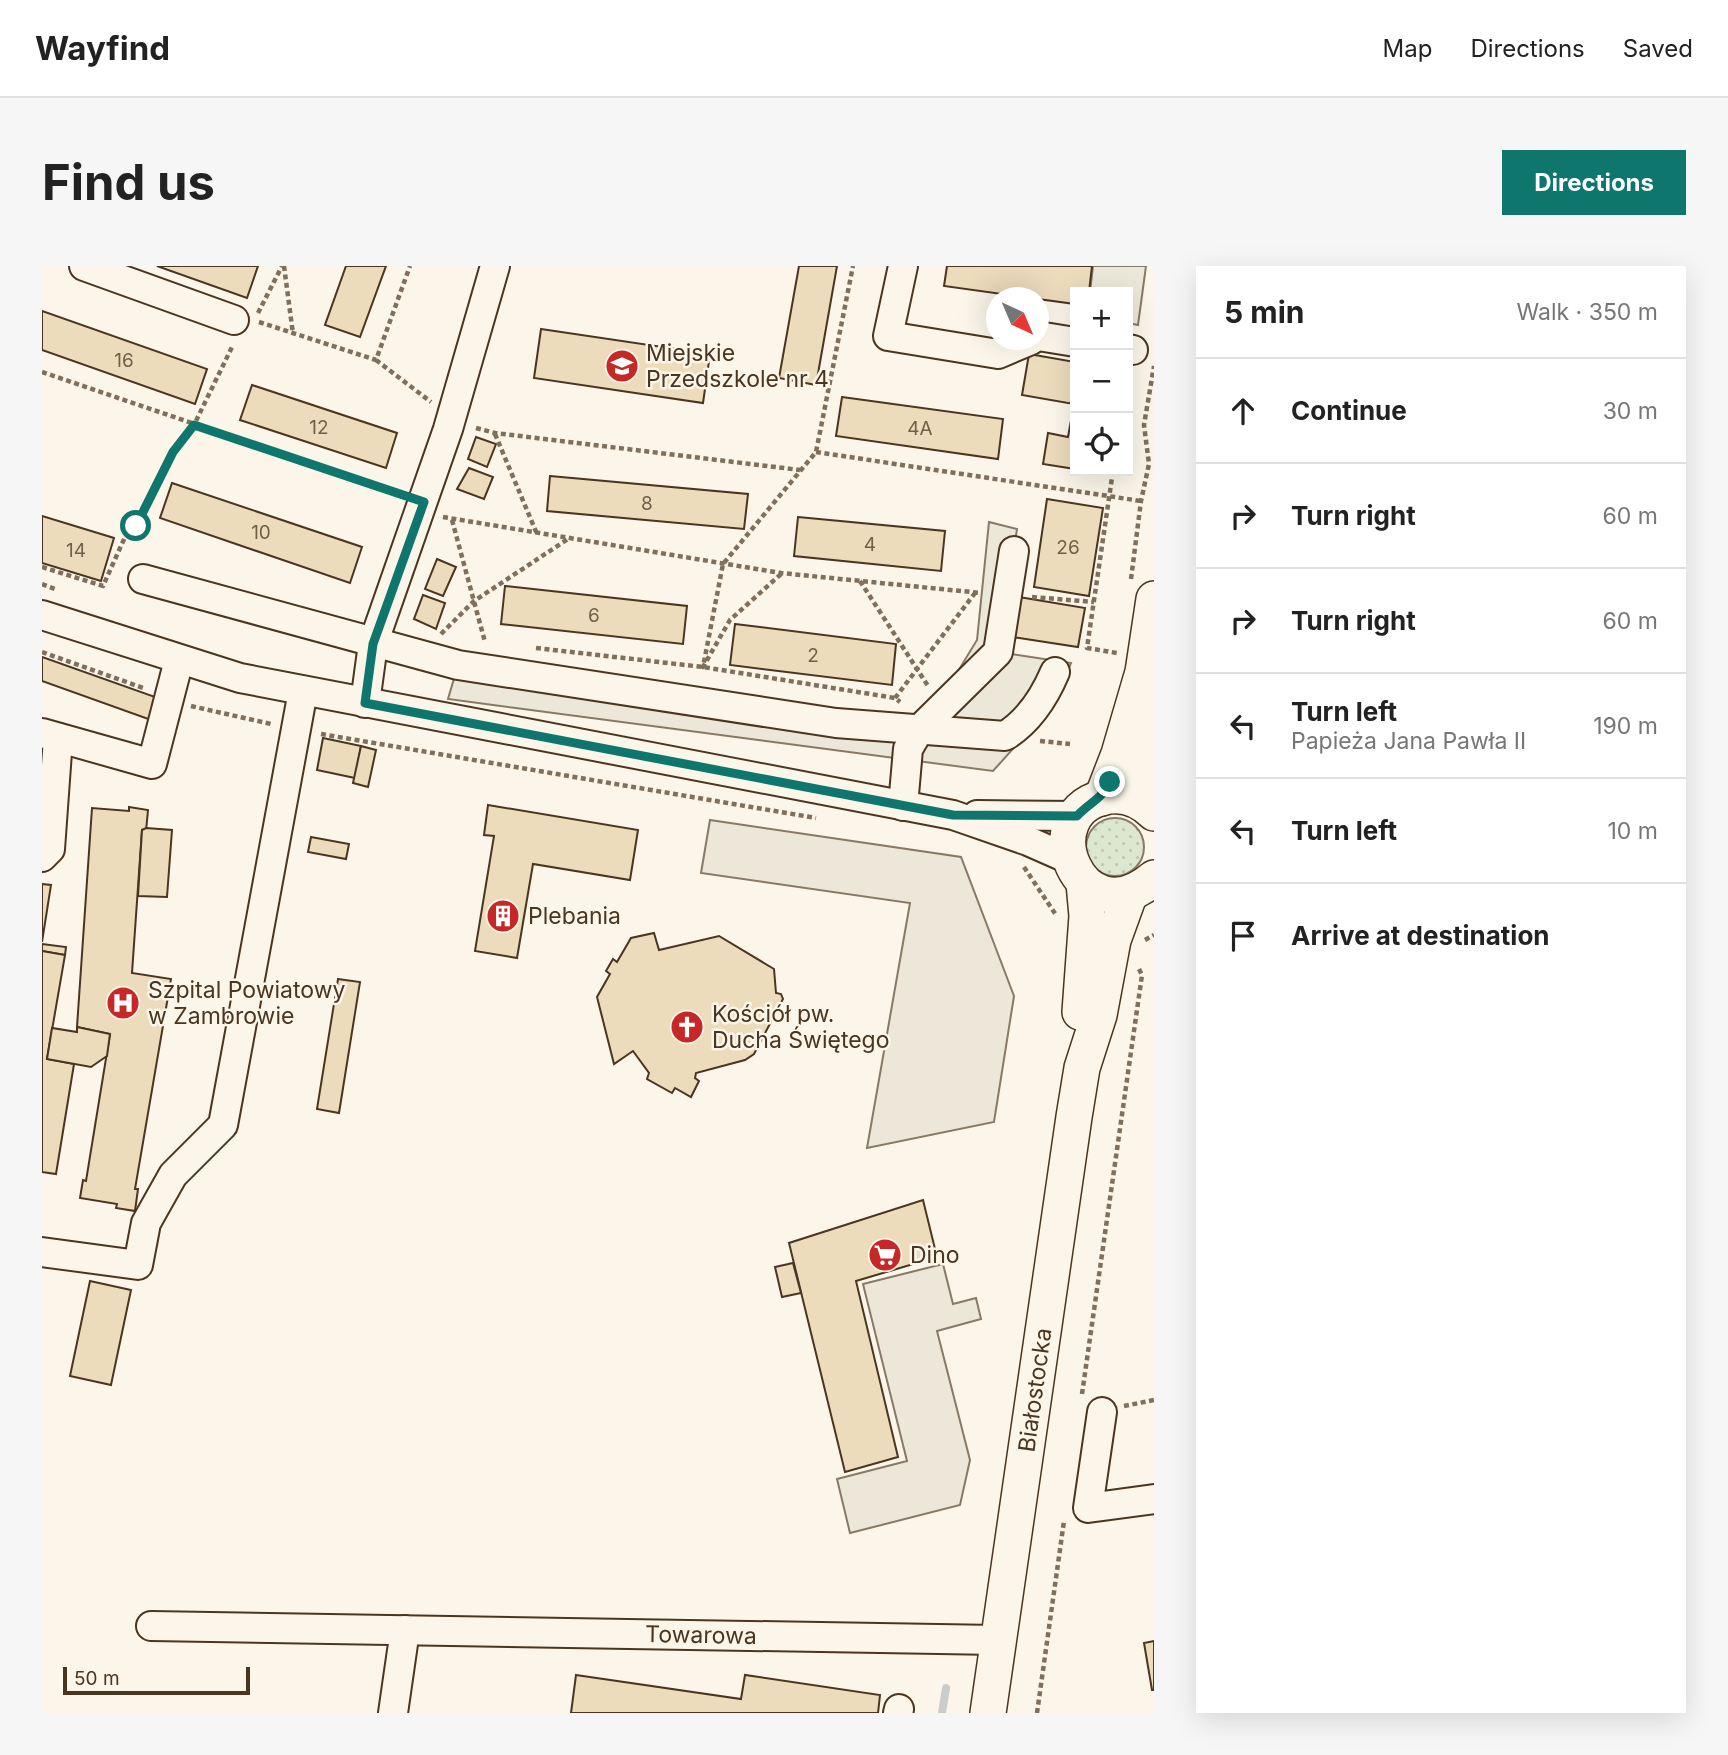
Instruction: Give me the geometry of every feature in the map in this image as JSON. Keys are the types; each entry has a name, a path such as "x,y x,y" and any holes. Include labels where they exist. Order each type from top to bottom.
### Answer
{"main road":[{"path":"1089,807 1119,754 1133,663 1154,599"},
{"path":"1133,663 1147,710 1144,758 1150,809"},
{"path":"1089,807 1118,795 1150,809"},
{"name":"Białostocka","path":"1082,1068 1079,1017 1087,915 1067,844 1089,807"},
{"path":"1076,871 1097,891 1114,895 1142,885"},
{"name":"Białostocka","path":"988,1713 1082,1068 1099,1015 1113,940 1142,885"}],"street":[{"path":"85,266 236,327"},
{"path":"365,703 373,644 433,509 495,266"},
{"path":"903,266 888,337 998,354 1007,350"},
{"path":"1049,337 1070,340"},
{"path":"903,806 908,749 929,719 998,652 1014,551"},
{"path":"143,579 373,644 458,665 836,723 929,719 1005,736 1016,729 1045,697 1055,672"},
{"path":"42,615 240,678 953,815 1028,841 1076,871"},
{"path":"42,857 50,849 50,735 152,764 178,660"},
{"path":"42,1252 138,1265 146,1223 173,1175 223,1125 303,691"},
{"path":"953,815 1089,807"},
{"path":"1092,1405 1088,1508 1154,1499"},
{"name":"Towarowa","path":"151,1626 997,1640"},
{"path":"393,1713 405,1630"}],"path":[{"path":"283,266 293,334"},
{"path":"283,266 255,321 376,360 440,409"},
{"path":"376,360 410,266"},
{"path":"703,667 723,564 816,452 853,266"},
{"path":"42,567 103,586 125,537 136,526 173,452 194,425 236,327"},
{"path":"42,372 433,509 452,520 782,573 1094,602"},
{"path":"473,427 495,433 801,470"},
{"path":"495,433 537,534"},
{"path":"816,452 1141,500"},
{"path":"1112,476 1087,648 1133,663"},
{"path":"452,520 485,642"},
{"path":"450,638 439,636 474,601 569,539"},
{"path":"703,667 730,620 782,573"},
{"path":"860,581 918,668 929,719"},
{"path":"895,698 975,592"},
{"path":"473,640 499,643"},
{"path":"526,647 703,667 895,698 929,719"},
{"path":"42,652 195,707 296,730 829,820"},
{"path":"1092,1405 1142,975 1132,958"},
{"path":"1037,1713 1066,1508"}],"green space":[{"path":"1115,818 1126,820 1139,831 1144,847 1142,858 1131,871 1115,876 1104,874 1091,863 1086,847 1088,836 1099,823"}],"shaded area":[{"path":"1093,266 1146,266 1138,325 1133,324 1133,287 1091,287"},
{"path":"989,522 1017,529 998,652 1071,663 1054,703 993,771 448,699 458,665 921,719 946,691 977,640"},
{"path":"710,820 961,857 1014,996 994,1122 867,1148 910,903 701,873"},
{"path":"943,1264 953,1304 976,1298 981,1319 937,1331 970,1460 960,1505 850,1533 837,1479 907,1461 863,1284"}],"building":[{"path":"157,266 258,266 247,298"},
{"path":"346,266 386,266 360,337 325,325"},
{"path":"799,266 837,266 816,385 779,378"},
{"path":"947,266 1092,266 1090,287 1070,287 1070,303 1049,300 1049,287 986,287 986,292 944,286"},
{"path":"42,311 207,369 195,404 42,350"},
{"name":"Miejskie Przedszkole nr 4","path":"541,329 710,354 703,403 534,378"},
{"path":"1029,354 1070,361 1070,403 1022,395"},
{"path":"252,385 397,433 386,468 240,420"},
{"path":"842,397 1003,419 998,459 836,436"},
{"path":"1070,426 1070,468 1043,464 1048,433 1068,437"},
{"path":"476,437 496,444 487,467 468,459"},
{"path":"469,468 493,477 484,499 457,489"},
{"path":"550,476 748,494 744,529 547,511"},
{"path":"172,483 362,547 350,583 160,518"},
{"path":"1047,499 1103,508 1089,596 1034,587"},
{"path":"42,516 114,538 101,581 42,563"},
{"path":"798,517 945,531 941,571 794,556"},
{"path":"437,559 456,567 443,596 425,589"},
{"path":"505,586 687,606 683,644 501,624"},
{"path":"423,595 445,603 436,629 414,619"},
{"path":"1019,597 1085,608 1078,647 1012,637"},
{"path":"735,624 896,644 892,685 730,665"},
{"path":"42,657 158,698 151,720 42,681"},
{"path":"323,738 361,746 355,778 317,770"},
{"path":"361,746 376,750 368,787 353,783"},
{"name":"Plebania","path":"488,805 638,830 630,880 533,864 517,958 475,951 494,836 484,835"},
{"name":"Szpital Powiatowy w Zambrowie","path":"129,807 148,810 146,831 142,830 132,973 171,979 135,1189 138,1189 135,1211 116,1208 117,1204 80,1198 83,1180 86,1181 110,1034 77,1027 92,808 129,811"},
{"path":"142,830 172,830 167,897 138,896"},
{"path":"311,837 349,844 346,859 308,852"},
{"path":"42,884 51,885 42,942"},
{"name":"Kościół pw. Ducha Świętego","path":"654,933 659,950 719,936 774,969 776,993 781,994 783,999 754,1054 745,1060 696,1073 695,1078 699,1081 691,1097 675,1088 672,1093 647,1079 649,1073 633,1051 614,1064 597,997 610,974 606,971 613,959 617,962 631,938"},
{"path":"42,944 66,947 65,955 42,951"},
{"path":"42,951 65,955 47,1059 74,1064 56,1174 42,1172"},
{"path":"338,979 360,982 339,1113 317,1109"},
{"path":"77,1027 110,1034 107,1056 91,1067 47,1059 52,1028 77,1032"},
{"path":"923,1200 937,1257 856,1281 898,1457 845,1472 789,1243"},
{"path":"793,1263 801,1293 782,1297 775,1267"},
{"path":"90,1281 131,1290 111,1385 70,1376"},
{"path":"1154,1641 1154,1690 1152,1690 1144,1643"},
{"path":"576,1675 741,1699 745,1675 880,1695 878,1713 571,1713"}],"waterway":[{"path":"942,1713 946,1688"}],"place":[{"name":"Miejskie Przedszkole nr 4","path":"622,366"},
{"name":"Plebania","path":"503,916"},
{"name":"Szpital Powiatowy w Zambrowie","path":"123,1003"},
{"name":"Kościół pw. Ducha Świętego","path":"687,1027"},
{"name":"Dino","path":"885,1255"}],"route":[{"path":"136,526 173,452 194,425 424,502 373,644 365,703 953,815 1077,816 1088,804 1102,797 1110,782"}]}
